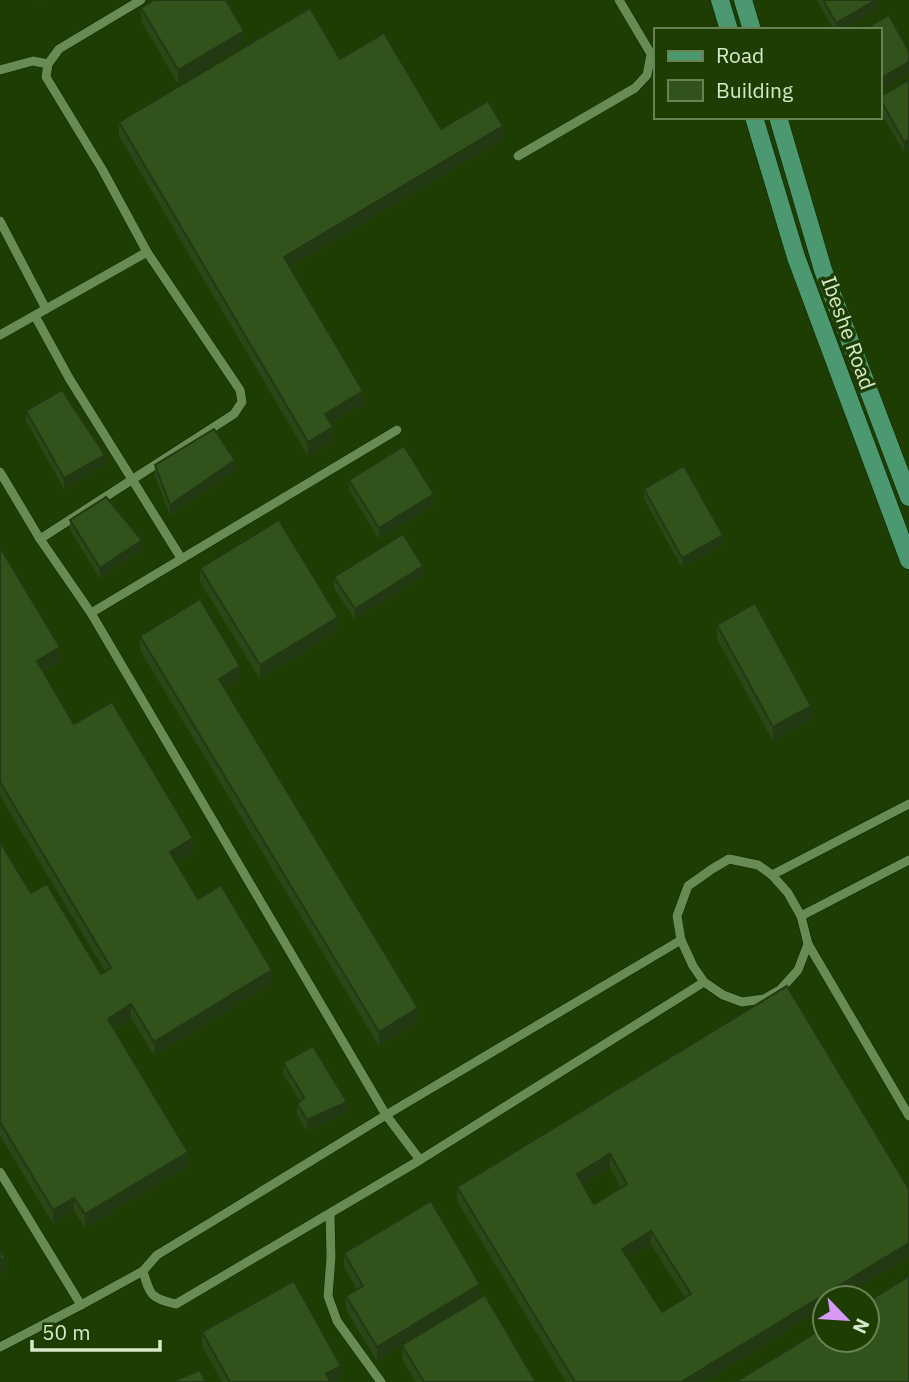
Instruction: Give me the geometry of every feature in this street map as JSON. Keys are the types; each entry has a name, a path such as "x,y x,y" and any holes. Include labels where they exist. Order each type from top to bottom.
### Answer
{"main road":[{"path":"720,0 728,28"},
{"path":"743,0 751,28"},
{"name":"Ibeshe Road","path":"755,119 796,257 909,560"},
{"name":"Ibeshe Road","path":"779,119 823,270 909,497"}],"lane":[{"path":"40,538 234,414 242,402 240,390 148,252 46,77 48,64 59,49 141,0"},
{"path":"518,156 635,88 647,75 651,54 619,0"},
{"path":"0,70 33,61 48,64"},
{"path":"0,221 46,309"},
{"path":"0,335 148,252"},
{"path":"35,316 69,378 181,558"},
{"path":"91,613 397,430"},
{"path":"0,472 40,538 91,613 386,1115 420,1160"},
{"path":"772,875 909,804"},
{"path":"808,944 798,970 780,990 764,999 742,1002 723,995 704,982 681,940 677,916 688,886 729,859 758,865 772,875 788,893 801,916 808,944 909,1116"},
{"path":"801,916 909,860"},
{"path":"0,1347 143,1271 157,1255 681,940"},
{"path":"143,1271 148,1290 157,1300 176,1304 420,1160 704,982"},
{"path":"0,1172 81,1306"},
{"path":"330,1214 328,1296 337,1321 381,1382"}],"building":[{"path":"154,0 226,0 244,31 178,70 141,8"},
{"path":"823,0 876,0 836,23"},
{"path":"310,8 340,59 384,33 441,129 488,101 503,126 284,257 363,391 325,414 333,427 308,442 119,122"},
{"path":"889,15 909,51 909,62 881,78 881,28 866,28"},
{"path":"909,80 909,139 904,142 881,101 881,96"},
{"path":"62,390 105,455 64,478 26,411"},
{"path":"214,429 235,460 170,505 155,465"},
{"path":"404,446 434,494 379,528 349,480"},
{"path":"684,466 723,535 682,558 644,489"},
{"path":"106,497 142,540 100,568 70,520"},
{"path":"279,520 338,617 260,665 200,568"},
{"path":"403,534 423,566 355,609 334,577"},
{"path":"0,547 60,647 37,661 74,724 112,702 193,838 170,852 198,899 221,885 272,970 154,1042 131,1004 108,1019 188,1152 85,1214 74,1198 53,1210 0,1122 0,842 31,893 47,884 101,974 111,968 0,782"},
{"path":"200,599 240,666 219,679 418,1008 379,1032 140,636"},
{"path":"755,603 811,706 773,727 717,625"},
{"path":"787,986 909,1189 909,1243 842,1284 811,1284 811,1303 681,1382 575,1382 457,1187","holes":["610,1154 627,1184 594,1204 577,1174","651,1231 691,1294 662,1312 622,1249"]},
{"path":"313,1046 347,1102 307,1120 297,1104 304,1097 283,1063"},
{"path":"431,1201 480,1284 377,1347 346,1296 363,1286 344,1253"},
{"path":"909,1276 909,1382 735,1382 811,1336 811,1354 881,1354 881,1293"},
{"path":"294,1281 341,1366 326,1374 331,1382 230,1382 202,1332"},
{"path":"485,1295 536,1382 424,1382 402,1345"},
{"path":"200,1370 206,1382 176,1380"}]}
